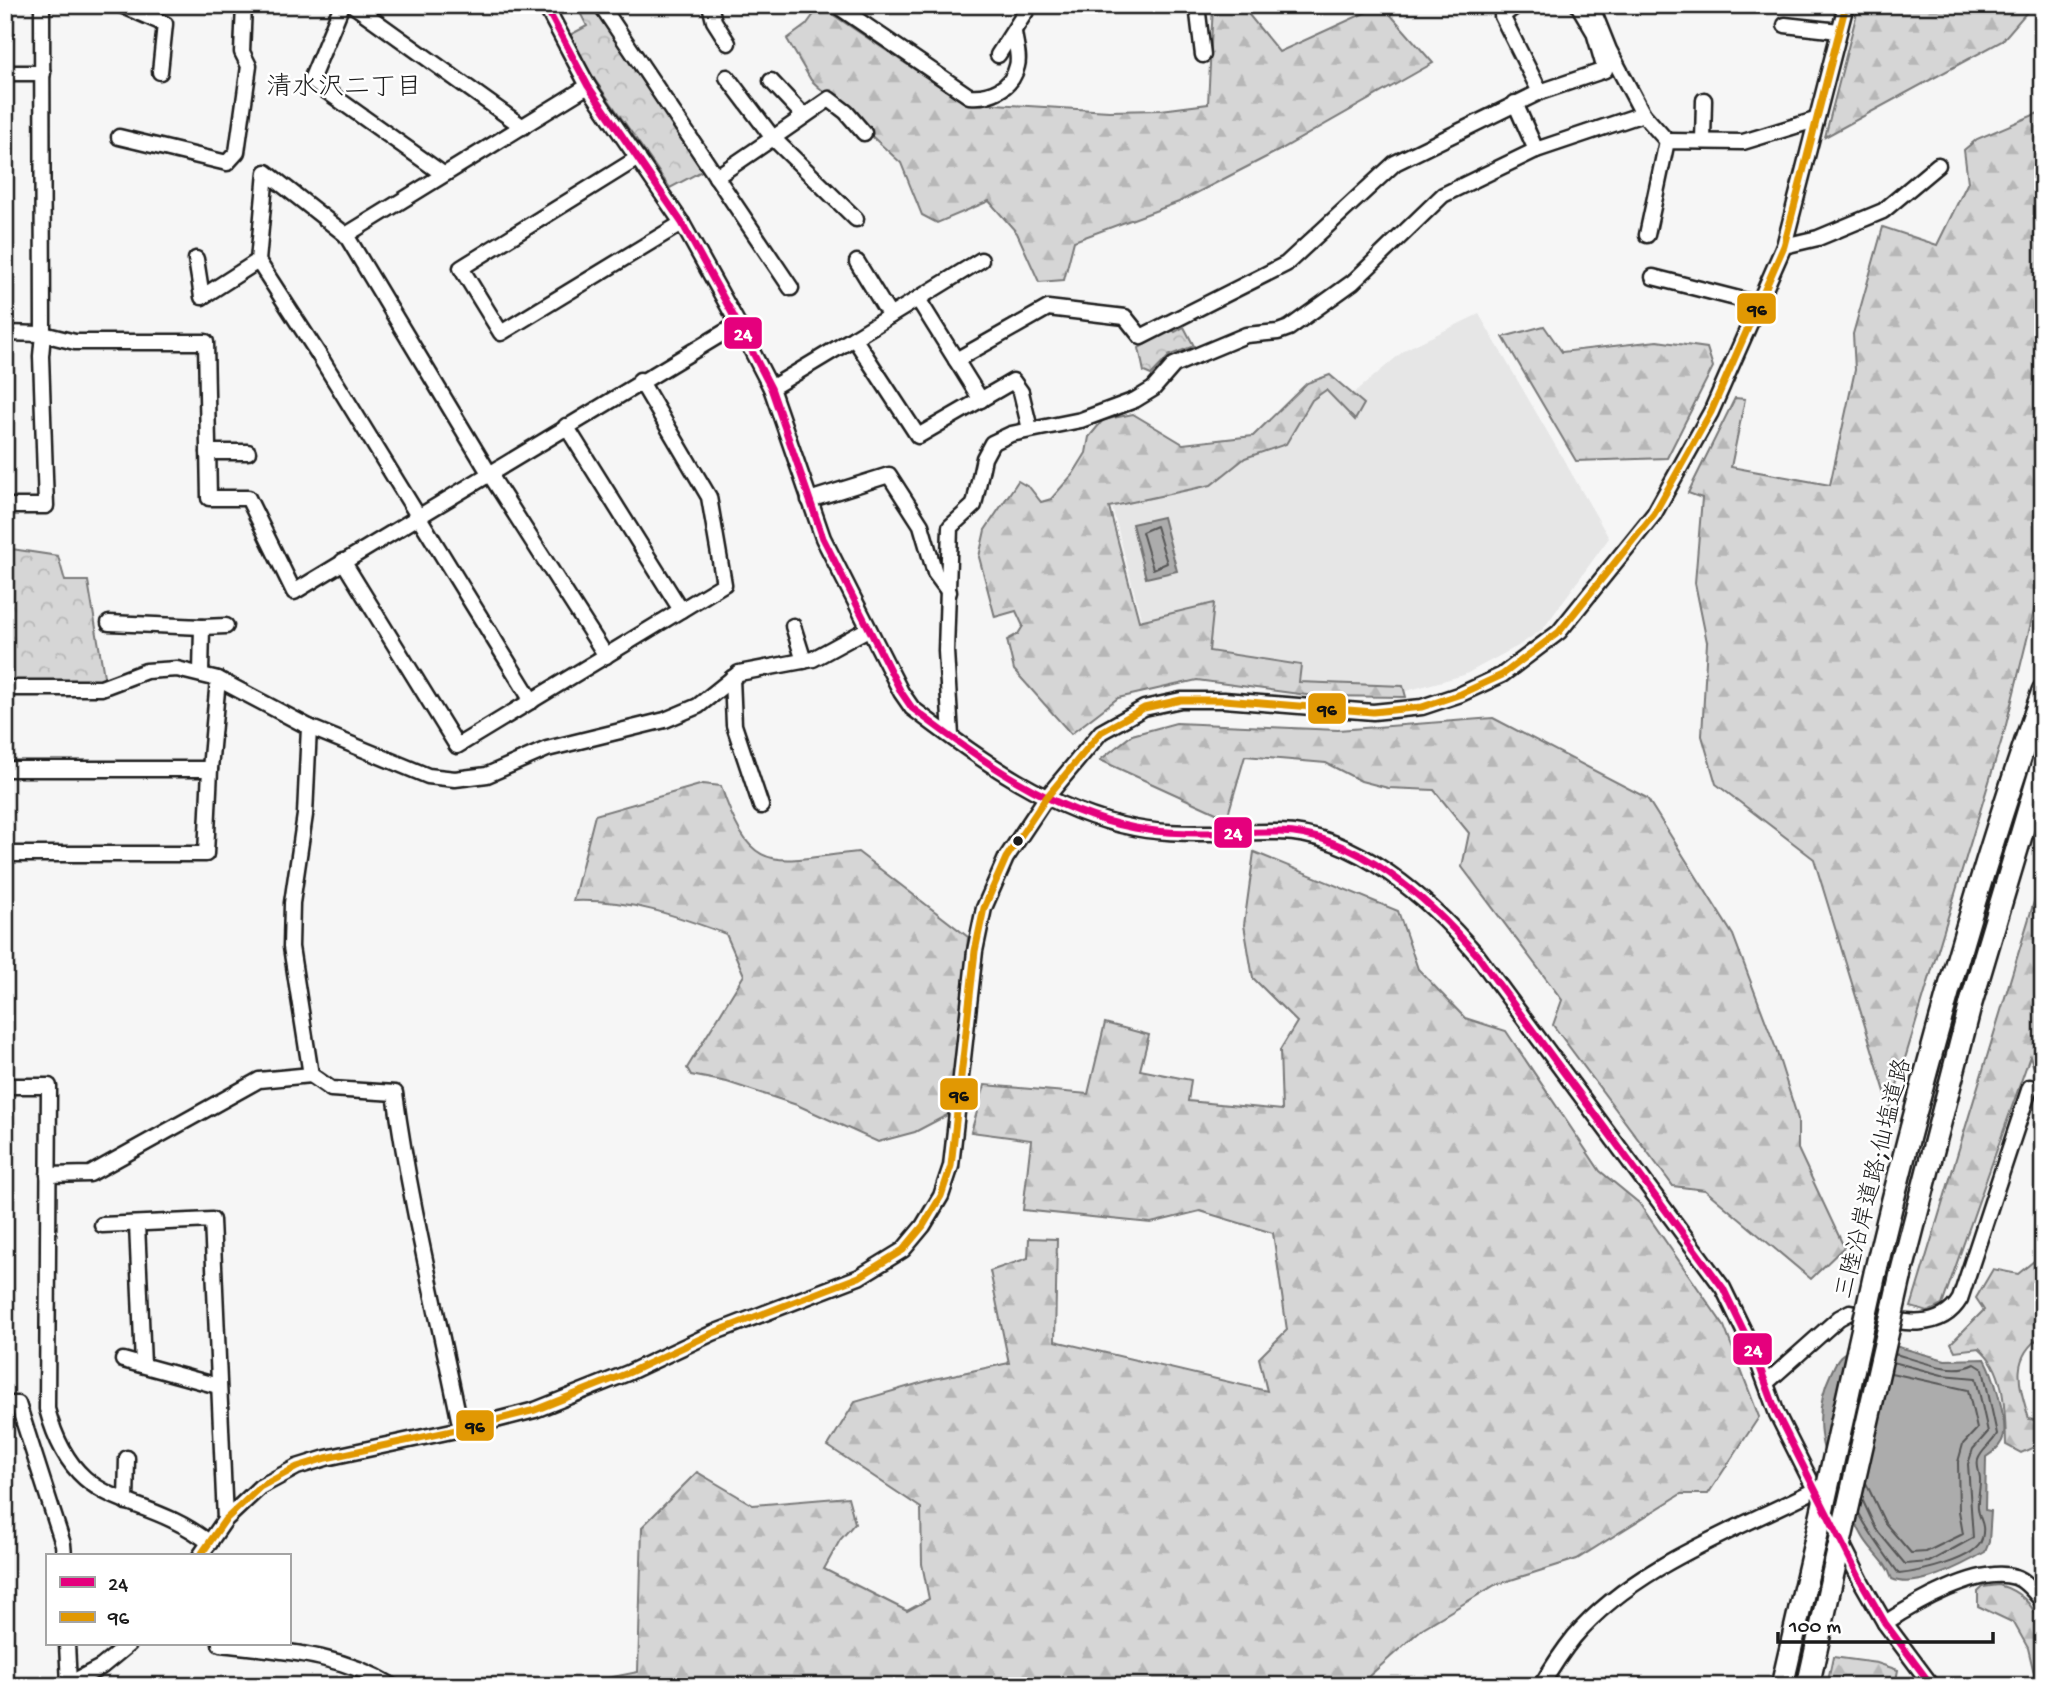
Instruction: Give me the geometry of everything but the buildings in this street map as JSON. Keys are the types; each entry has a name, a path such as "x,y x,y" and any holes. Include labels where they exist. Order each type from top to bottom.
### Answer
{"highway":[{"name":"三陸沿岸道路;仙塩道路","path":"1782,1686 1906,1141 1959,951 2043,691"},
{"name":"三陸沿岸道路;仙塩道路","path":"1808,1686 1900,1278 1971,1003 2043,762"}],"street":[{"path":"5,506 46,506 41,356 42,5"},
{"path":"121,5 165,24 160,72"},
{"path":"119,137 227,163 237,152 249,66 242,52 244,5"},
{"path":"342,5 311,79 443,174"},
{"path":"353,5 523,127"},
{"path":"545,5 588,86 682,223 738,324 771,388 823,538 912,708 1022,785 1069,808 1135,828 1303,835 1371,862 1413,889 1441,913 1477,954 1692,1244 1737,1312 1777,1414 1815,1490 1885,1623 1932,1686"},
{"path":"601,5 791,288"},
{"path":"710,5 714,21 728,43"},
{"path":"836,5 969,96 983,97 1000,90 1010,80 1018,65 1014,32"},
{"path":"998,55 1030,5"},
{"path":"1197,5 1203,55"},
{"path":"1517,5 1502,16 1540,92"},
{"path":"956,360 1048,307 1125,317 1141,337 1286,264 1395,163 1515,103 1605,70 1594,32 1578,5"},
{"path":"1591,5 1609,50 1643,114 1667,141 1743,142 1815,120"},
{"path":"202,1554 225,1520 260,1487 297,1467 326,1458 461,1429 572,1397 713,1333 859,1277 903,1250 942,1196 951,1166 975,951 984,908 1006,858 1046,798 1101,732 1121,719 1165,702 1224,700 1319,709 1395,710 1422,707 1461,694 1502,675 1531,656 1559,632 1654,514 1711,412 1784,246 1846,5"},
{"path":"1784,25 1839,31"},
{"path":"5,73 43,73"},
{"path":"727,77 773,138 856,219"},
{"path":"771,81 804,116"},
{"path":"346,235 588,86"},
{"path":"716,177 829,99 846,112 864,133"},
{"path":"1703,141 1704,100"},
{"path":"1515,103 1536,150"},
{"path":"951,736 946,651 950,527 974,505 984,458 992,443 1030,429 1081,420 1135,400 1153,389 1174,365 1246,335 1278,332 1289,328 1353,282 1443,195 1536,150 1643,114"},
{"path":"1647,235 1667,141"},
{"path":"638,158 461,268 502,333 682,223"},
{"path":"1784,246 1818,238 1883,211 1938,165"},
{"path":"532,701 258,261 266,172 346,235 489,473 606,656"},
{"path":"196,259 202,296 258,261"},
{"path":"771,388 981,260"},
{"path":"857,262 890,316"},
{"path":"1653,277 1759,304"},
{"path":"918,299 981,400"},
{"path":"5,332 43,334 75,342 206,342 209,498 248,498 294,592 640,380 738,324"},
{"path":"854,338 918,436 1013,381 1021,392 1030,429"},
{"path":"343,561 457,746 606,656 724,584 709,497 640,380"},
{"path":"566,426 681,610"},
{"path":"208,452 248,452"},
{"path":"809,500 889,475 921,524 935,573 949,592"},
{"path":"109,624 226,626"},
{"path":"793,626 804,661"},
{"path":"201,673 202,627"},
{"path":"5,688 101,688 146,671 177,669 201,673 218,679 309,727 428,776 455,779 487,775 547,750 665,720 698,706 739,673 804,661 869,629"},
{"path":"732,678 734,725 761,806"},
{"path":"5,853 206,854 218,679"},
{"path":"309,727 305,815 292,902 292,947 311,1076"},
{"path":"5,769 210,769"},
{"path":"48,1175 90,1174 259,1080 311,1076 331,1089 395,1093 404,1164 418,1213 461,1429"},
{"path":"5,1086 49,1086 47,1409 55,1439 72,1466 93,1488 165,1514 210,1543"},
{"path":"1766,1383 1839,1318 1850,1312 1926,1323 1952,1312 1960,1299 2030,1087"},
{"path":"102,1225 212,1220 225,1520"},
{"path":"137,1224 143,1365"},
{"path":"123,1360 218,1386"},
{"path":"5,1404 18,1404 63,1544 64,1554"},
{"path":"126,1502 127,1458"},
{"path":"1541,1686 1574,1637 1632,1586 1685,1555 1815,1490"},
{"path":"1885,1623 1906,1609 1978,1578 2014,1576 2022,1580 2043,1602"},
{"path":"67,1646 67,1685 101,1667 127,1646"},
{"path":"239,1646 323,1655 352,1664 393,1686"}],"shaded area":[{"path":"1479,314 1609,538 1543,629 1518,646 1464,675 1399,693 1197,678 1158,683 1112,507 1210,480 1327,383 1339,406 1406,349"}],"green space":[{"path":"576,5 592,5 704,170 670,188 568,36 587,26"},
{"path":"1213,5 1241,5 1279,52 1382,5 1433,63 1278,151 1179,202 1074,241 1064,280 1039,282 1017,233 989,201 937,223 922,215 901,163 811,80 787,39 806,25 820,6 963,102 1109,111 1161,110 1208,104"},
{"path":"1859,5 2033,5 2002,41 1825,137"},
{"path":"2043,111 2043,574 2005,729 1890,1108 1814,859 1716,784 1702,736 1707,642 1695,583 1702,498 1688,493 1735,398 1745,399 1731,467 1830,485 1855,370 1853,334 1883,227 1937,245 1968,182 1964,150 1977,139"},
{"path":"1544,326 1562,352 1657,341 1707,348 1713,367 1667,458 1576,461 1503,337"},
{"path":"1184,327 1194,346 1170,355 1151,375 1144,372 1139,348 1172,329 1175,332"},
{"path":"1330,375 1364,404 1355,420 1326,390 1312,400 1286,444 1245,458 1211,485 1109,507 1139,621 1214,603 1209,651 1301,665 1299,682 1403,686 1406,697 1314,696 1197,680 1118,698 1071,734 1014,670 1007,640 1018,634 1023,626 1016,611 995,617 979,557 985,530 1018,481 1030,488 1041,502 1051,499 1073,474 1086,453 1089,437 1103,420 1133,414 1183,444 1253,436 1307,383"},
{"path":"5,548 58,556 65,581 88,581 105,682 5,682"},
{"path":"1493,718 1647,798 1733,935 1775,1046 1798,1119 1798,1149 1844,1247 1811,1279 1705,1190 1673,1186 1553,1025 1562,1000 1462,867 1469,833 1434,790 1388,788 1361,781 1326,763 1245,756 1227,818 1100,760 1132,735 1176,723 1338,730"},
{"path":"703,784 721,786 732,816 744,837 756,850 769,857 785,860 858,852 968,937 953,1112 915,1132 878,1142 797,1105 727,1082 691,1075 687,1068 744,975 726,934 633,906 573,901 595,815"},
{"path":"1254,852 1398,911 1418,969 1465,1018 1506,1031 1600,1171 1639,1203 1724,1326 1759,1417 1708,1494 1681,1494 1577,1559 1495,1585 1423,1628 1358,1686 596,1686 597,1680 638,1672 642,1527 697,1472 753,1505 848,1497 855,1523 840,1540 824,1569 907,1611 929,1599 922,1564 921,1508 828,1446 855,1402 934,1379 1009,1363 990,1271 1028,1258 1029,1238 1057,1239 1055,1341 1267,1391 1259,1358 1287,1330 1273,1233 1200,1211 1151,1223 1023,1210 1031,1140 971,1132 985,1085 1088,1094 1105,1023 1149,1035 1140,1070 1191,1080 1188,1101 1282,1110 1280,1050 1297,1022 1253,978 1244,925"},
{"path":"2043,872 2043,1095 2030,1056 1942,1305 1928,1312 1911,1307"},
{"path":"2034,1261 2043,1262 2043,1335 2025,1353 2021,1362 2020,1383 2029,1419 2043,1422 2043,1443 2021,1453 2006,1445 2002,1392 1988,1357 1979,1348 1955,1351 1951,1343 1984,1310 1976,1298 1993,1269 2018,1274"},
{"path":"1999,1585 2027,1601 2034,1612 2042,1639 2043,1686 2037,1686 2028,1648 2014,1623 1978,1606 1978,1592 1983,1587"},
{"path":"1833,1657 1877,1663 1898,1670 1895,1686 1827,1686"}],"water":[{"path":"1163,517 1177,571 1146,578 1132,524"},
{"path":"1895,1346 1945,1360 1985,1359 1999,1396 2004,1428 2000,1445 1986,1457 1985,1510 1991,1511 1989,1542 1985,1552 1939,1575 1902,1582 1892,1579 1886,1566 1865,1541 1841,1496 1826,1456 1820,1415 1823,1394 1831,1373 1844,1353 1864,1348"}],"transit line":[{"name":"24","path":"545,5 588,86 682,223 738,324 771,388 823,538 901,692 912,708 990,764 1074,810 1153,831 1279,832 1308,835 1363,857 1389,873 1437,913 1477,955 1723,1288 1755,1354 1777,1414 1862,1583 1885,1623 1932,1686"},
{"name":"96","path":"201,1554 225,1520 260,1487 297,1467 535,1410 628,1373 713,1333 859,1277 903,1250 923,1226 941,1196 951,1166 975,951 984,908 1006,858 1046,798 1101,732 1144,708 1181,700 1224,700 1373,712 1422,707 1461,694 1502,675 1559,632 1654,514 1711,412 1784,246 1846,5"}],"district":[{"name":"清水沢二丁目","path":"344,85"}]}
